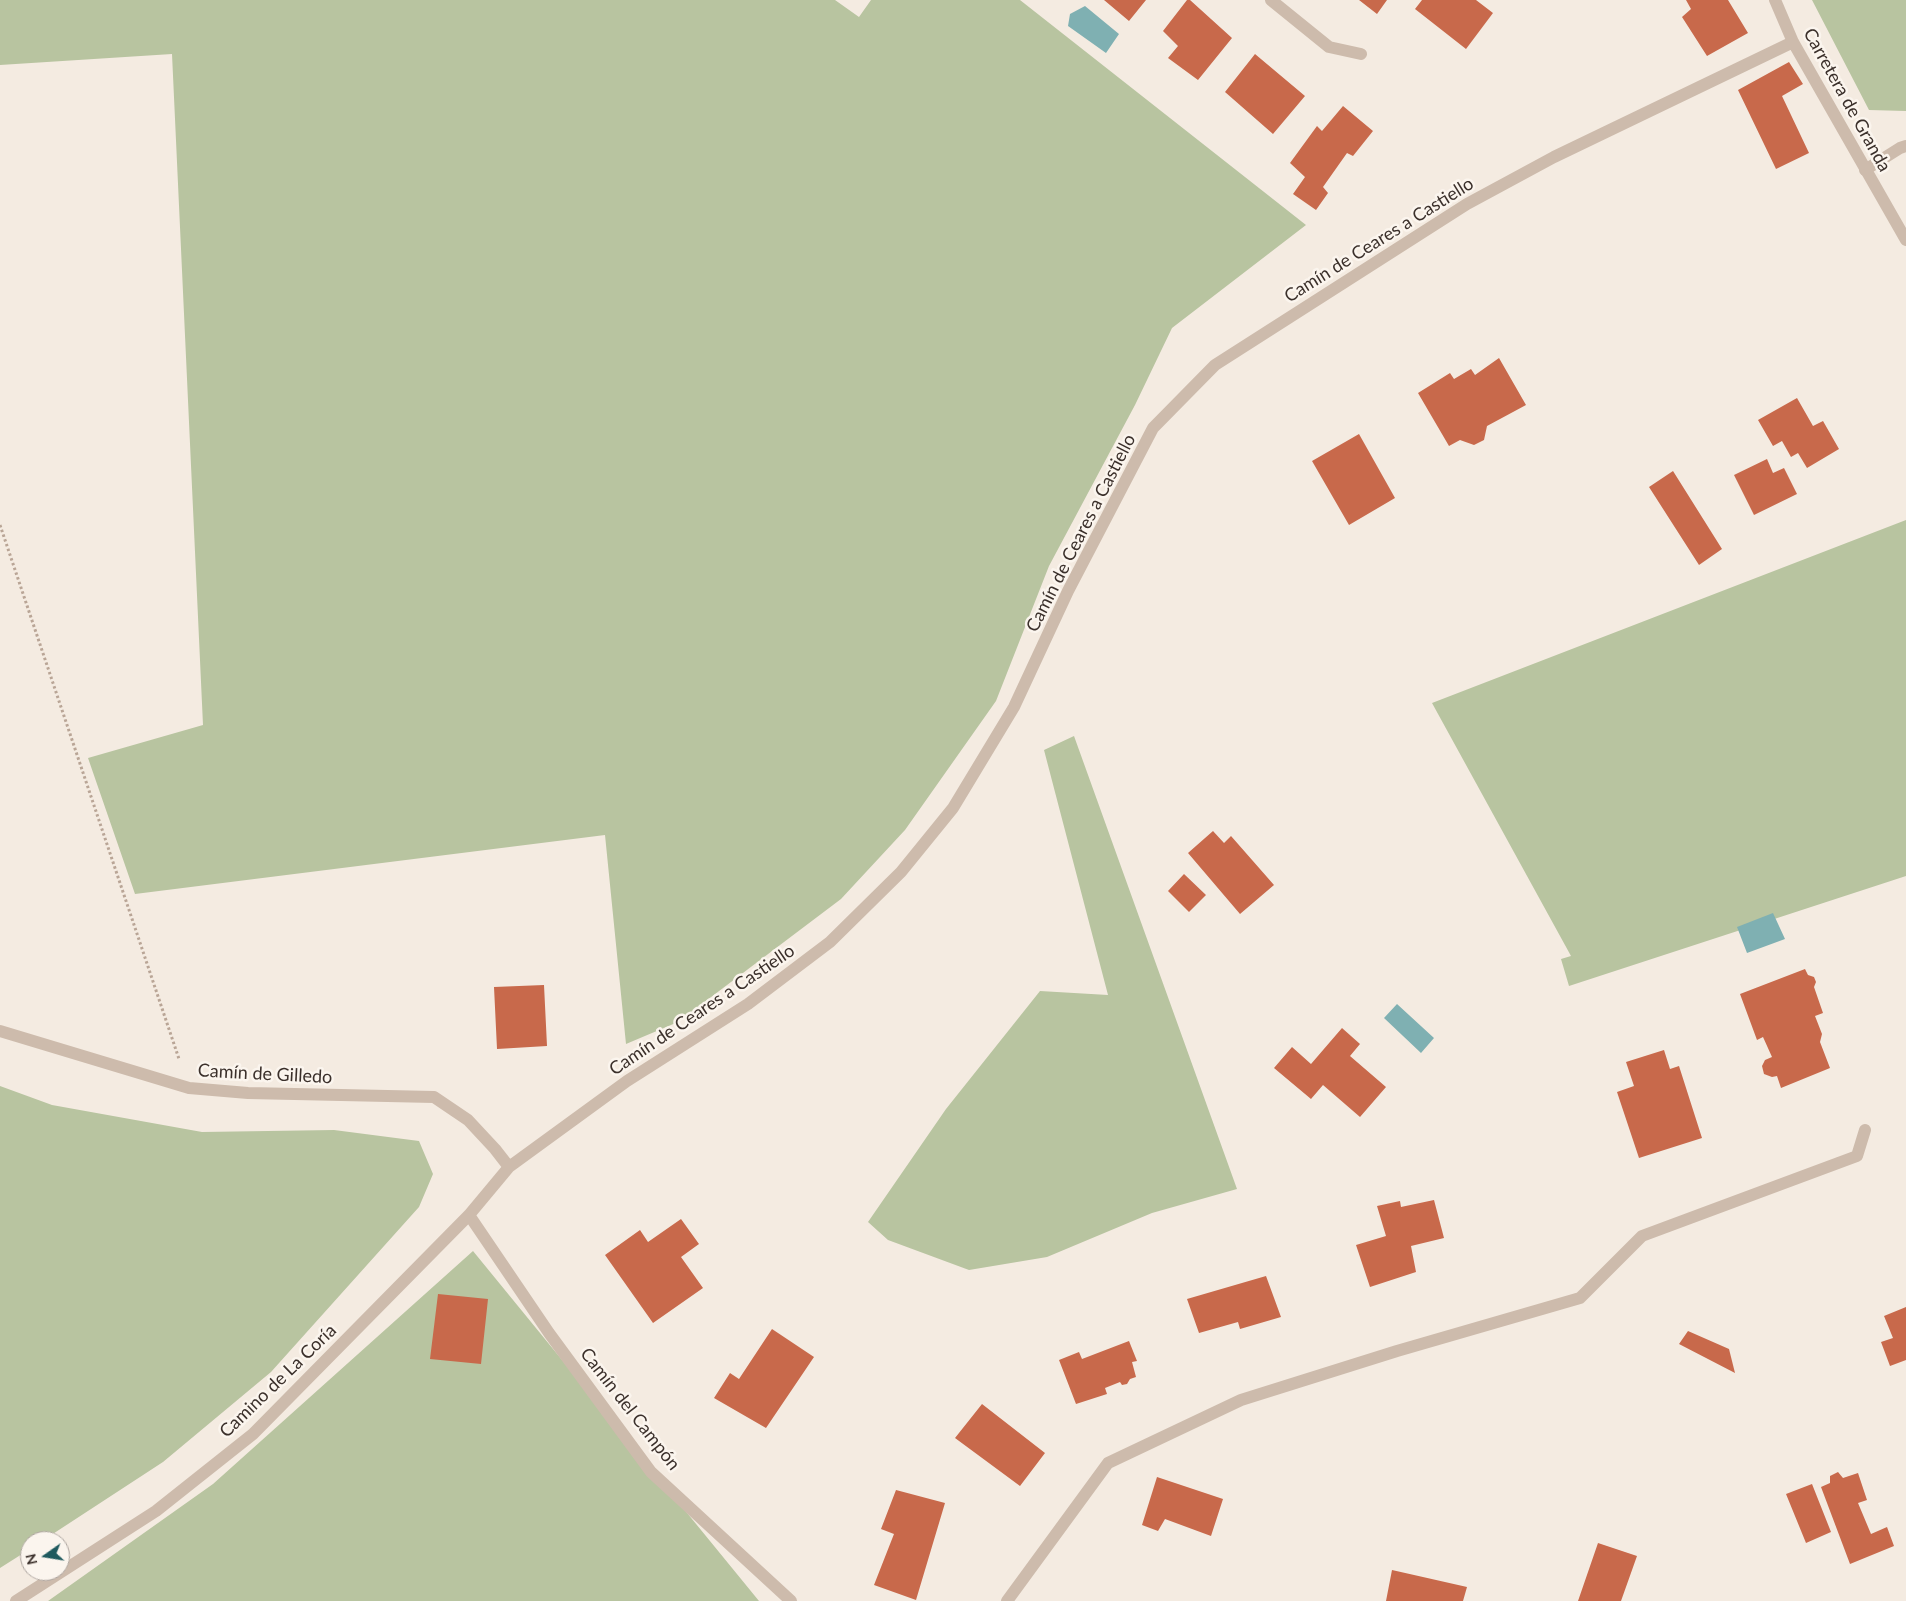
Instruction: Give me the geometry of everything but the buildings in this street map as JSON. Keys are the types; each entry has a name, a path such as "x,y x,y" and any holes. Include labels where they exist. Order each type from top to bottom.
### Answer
{"street":[{"path":"1271,0 1329,47 1361,54"},
{"name":"Carretera de Granda","path":"1775,0 1793,42 1906,240"},
{"name":"Camín de Ceares a Castiello","path":"509,1167 627,1081 748,1004 830,942 901,872 953,808 1014,707 1068,591 1153,428 1215,365 1466,204 1554,157 1793,42"},
{"path":"1865,170 1906,146"},
{"name":"Camín de Gilledo","path":"0,1032 189,1088 248,1093 434,1097 468,1120 509,1167"},
{"path":"1007,1601 1108,1463 1240,1400 1397,1351 1580,1298 1642,1236 1857,1156 1865,1130"},
{"name":"Camino de La Coría","path":"16,1601 156,1511 253,1434 469,1215 509,1167"},
{"name":"Camín del Campón","path":"469,1215 550,1333 652,1472 791,1601"}],"path":[{"path":"0,525 189,1088"}],"green space":[{"path":"0,0 835,0 859,17 871,0 1020,0 1306,225 1172,328 1135,405 1049,566 996,701 905,830 841,899 678,1022 626,1044 605,835 135,894 88,758 203,725 172,54 0,65"},
{"path":"1812,0 1906,0 1906,111 1869,110"},
{"path":"1906,520 1906,876 1569,986 1561,959 1571,956 1432,703"},
{"path":"1074,736 1237,1189 1152,1213 1047,1257 969,1270 888,1240 868,1222 946,1109 1040,991 1108,995 1044,750"},
{"path":"0,1086 52,1105 202,1132 334,1130 419,1141 433,1174 419,1207 271,1372 163,1462 57,1531 20,1531 20,1555 0,1568"},
{"path":"473,1251 759,1601 48,1601 213,1484"}],"water":[{"path":"1085,6 1119,34 1106,53 1068,26 1070,14"},
{"path":"1773,913 1785,939 1747,953 1737,927"},
{"path":"1397,1004 1434,1038 1421,1053 1384,1018"}]}
